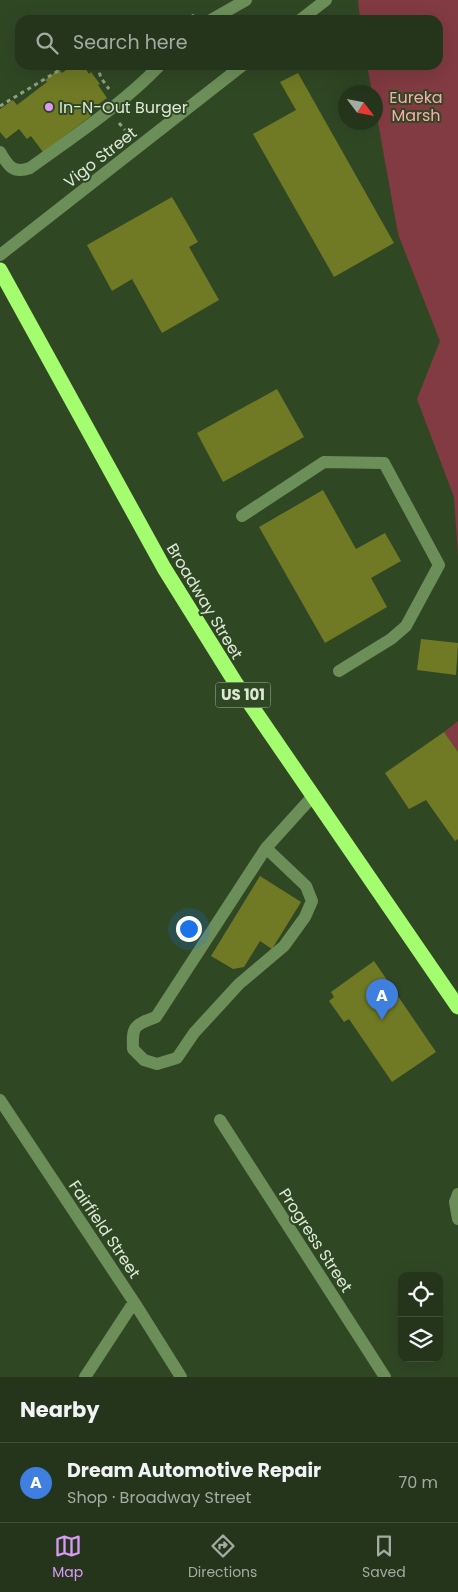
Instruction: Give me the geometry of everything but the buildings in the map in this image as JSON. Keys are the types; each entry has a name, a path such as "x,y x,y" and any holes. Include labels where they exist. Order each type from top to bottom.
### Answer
{"highway":[{"name":"Broadway Street","path":"0,270 164,568 235,682 458,1007"}],"street":[{"path":"220,15 246,0"},
{"path":"306,15 326,0"},
{"path":"0,152 6,162 14,169 21,171 30,168 120,101 155,70"},
{"name":"Vigo Street","path":"0,255 237,70"},
{"path":"242,516 324,462 384,463 440,565 406,626 391,639 339,671"},
{"path":"266,848 306,886 312,901 305,917 284,946 239,984 194,1033 177,1058 157,1064 144,1060 133,1050 132,1033 140,1023 156,1017 266,848 313,796"},
{"name":"Fairfield Street","path":"0,1100 134,1302 181,1377"},
{"name":"Progress Street","path":"220,1120 386,1377"},
{"path":"458,1194 455,1202 458,1219"},
{"path":"85,1377 134,1302"}],"path":[{"path":"0,106 60,70"}],"green space":[{"name":"Eureka Marsh","path":"358,0 458,0 458,556 454,497 417,399 440,341 398,234 379,130 383,130 383,85 371,85 368,70 443,70 443,15 360,15"},
{"path":"458,721 458,752 444,732"}],"place":[{"name":"In-N-Out Burger","path":"49,107"},
{"name":"Dream Automotive Repair","path":"382,1020"}]}
